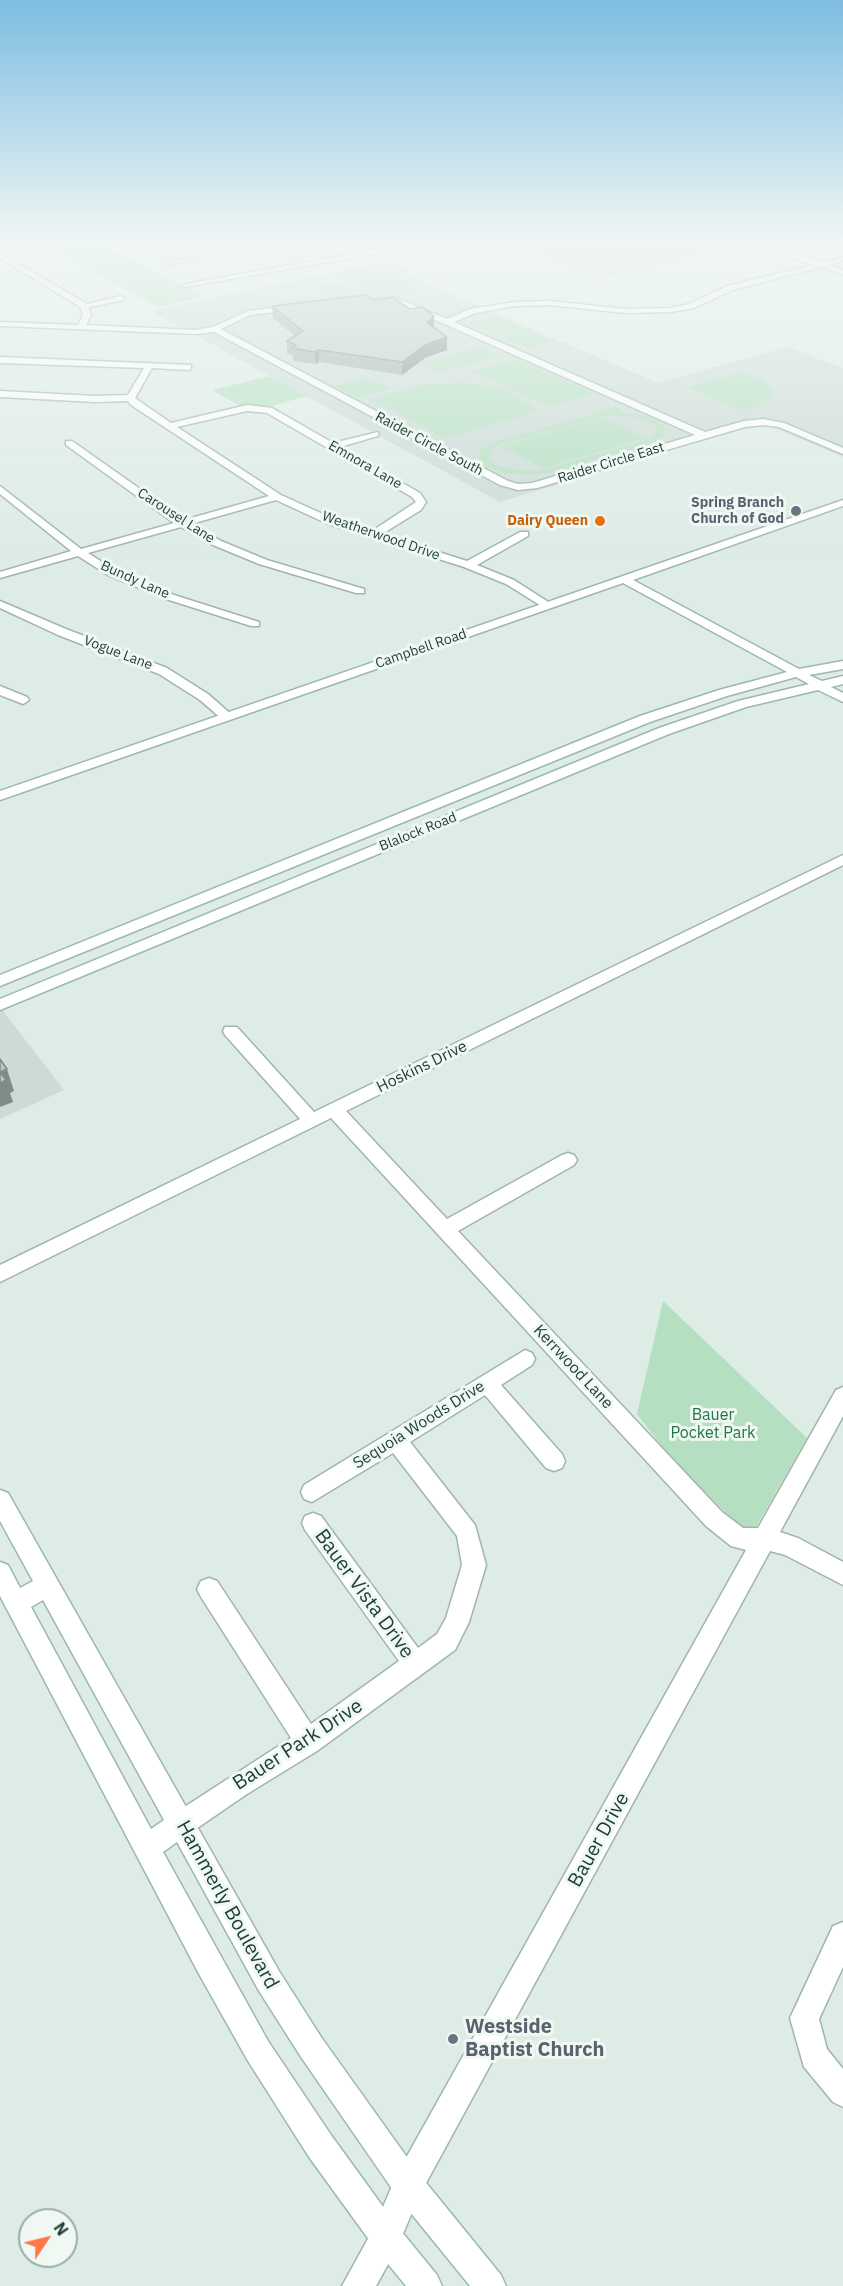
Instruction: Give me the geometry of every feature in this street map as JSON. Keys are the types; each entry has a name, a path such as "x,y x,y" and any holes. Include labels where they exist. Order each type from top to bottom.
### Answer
{"street":[{"name":"Raider Circle South","path":"244,345 398,428 504,483 518,487"},
{"path":"497,345 704,435"},
{"path":"0,360 188,366"},
{"path":"0,394 95,399 131,398 150,366"},
{"name":"Weatherwood Drive","path":"131,398 135,404 277,497 332,522 468,565 510,582 547,605"},
{"name":"Emnora Lane","path":"170,426 251,408 269,410 416,495 421,502 417,508 372,536"},
{"name":"Raider Circle East","path":"518,487 533,486 744,424 763,422 781,425 843,451"},
{"path":"332,446 375,434"},
{"name":"Carousel Lane","path":"69,443 183,524 217,543 264,562 360,591"},
{"name":"Bundy Lane","path":"0,489 80,553 112,573 170,597 255,624"},
{"path":"0,575 277,497"},
{"name":"Campbell Road","path":"0,796 843,503"},
{"path":"468,565 524,534"},
{"path":"624,579 843,698"},
{"name":"Vogue Lane","path":"0,604 43,624 163,671 197,692 227,716"},
{"name":"Blalock Road","path":"0,981 676,709 798,674 843,666"},
{"name":"Blalock Road","path":"0,1005 664,731 742,704 843,680"},
{"path":"0,690 23,700"},
{"path":"582,745 598,758"},
{"path":"430,807 446,820"},
{"name":"Hoskins Drive","path":"0,1274 843,859"},
{"path":"247,880 261,896"},
{"path":"231,1031 312,1121"},
{"name":"Kerrwood Lane","path":"334,1110 714,1519 740,1539 765,1539 790,1546 843,1574"},
{"path":"445,1229 568,1160"},
{"name":"Sequoia Woods Drive","path":"312,1492 525,1359"},
{"path":"487,1383 554,1461"},
{"name":"Bauer Drive","path":"358,2286 386,2237 408,2185 843,1396"},
{"name":"Bauer Park Drive","path":"147,1847 238,1785 308,1742 446,1642 457,1622 474,1565 467,1532 396,1440"},
{"name":"Hammerly Boulevard","path":"0,1500 269,1981 311,2047 408,2185 490,2286"},
{"name":"Bauer Vista Drive","path":"313,1523 416,1665"},
{"path":"0,1573 258,2051 320,2146 386,2237 426,2286"},
{"path":"16,1603 48,1585"},
{"path":"209,1589 308,1742"},
{"path":"843,1936 804,2018 814,2057 843,2092"}],"shaded area":[{"path":"213,345 569,345 658,383 787,347 843,368 843,457 768,425 753,425 500,502"},
{"path":"0,1007 64,1090 0,1119"}],"green space":[{"path":"518,345 543,345 528,349"},
{"path":"482,347 502,356 440,372 420,362"},
{"path":"516,359 594,394 549,406 471,371"},
{"path":"741,372 756,377 768,385 772,392 769,399 743,411 689,387"},
{"path":"270,376 307,396 268,407 240,406 212,390"},
{"path":"369,378 391,389 357,398 335,386"},
{"path":"465,383 508,390 540,411 444,438 372,400 419,385"},
{"path":"617,407 622,410 618,412 643,415 658,421 664,427 665,435 650,444 543,474 505,473 488,467 479,458 480,450 492,443","holes":["611,415 648,421 656,427 656,434 644,441 539,471 509,469 495,465 488,458 489,451 498,445"]},
{"path":"602,418 645,438 543,468 501,446"},
{"name":"Bauer Pocket Park","path":"663,1301 807,1438 756,1527 741,1528 672,1459 637,1414"}],"building":[{"path":"296,345 426,345 402,362 292,348"},
{"path":"0,1059 7,1069 0,1072"},
{"path":"0,1072 6,1080 0,1083"}],"place":[{"name":"Spring Branch Church of God","path":"796,511"},
{"name":"Dairy Queen","path":"600,521"},
{"name":"Westside Baptist Church","path":"453,2039"}]}
